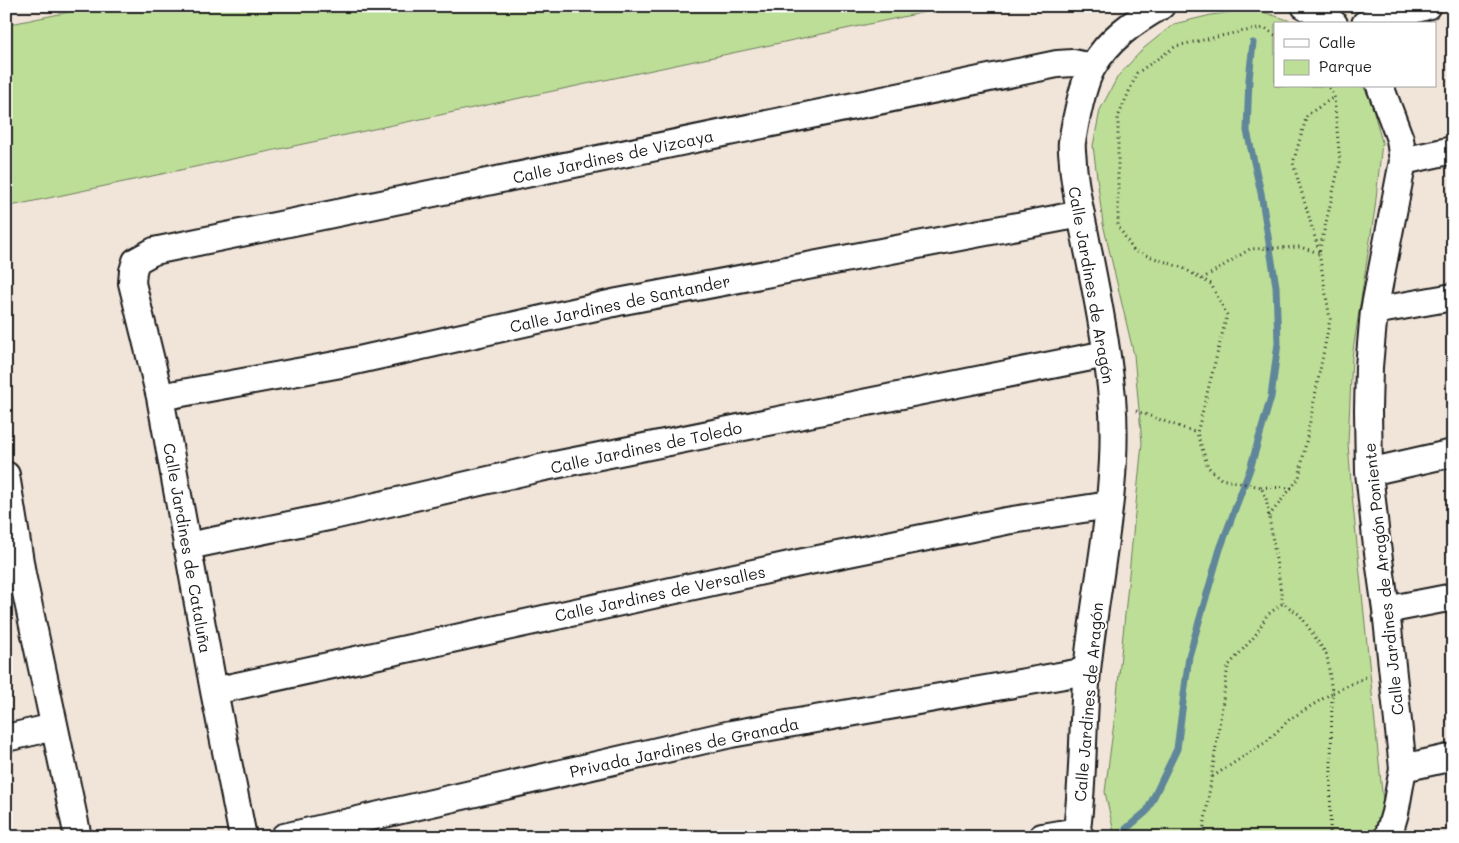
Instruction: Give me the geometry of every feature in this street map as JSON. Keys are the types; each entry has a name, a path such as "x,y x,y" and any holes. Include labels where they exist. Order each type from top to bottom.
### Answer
{"street":[{"name":"Calle Jardines de Aragón","path":"1078,835 1087,671 1112,473 1112,402 1095,283 1074,187 1072,145 1079,107 1092,67 1114,37 1140,18 1161,6"},
{"path":"1304,6 1331,22"},
{"path":"1372,22 1427,6"},
{"name":"Calle Jardines de Vizcaya","path":"136,261 154,251 1057,64 1073,63 1092,67"},
{"name":"Calle Jardines de Aragón Poniente","path":"1381,88 1400,139 1403,161 1374,312 1369,367 1369,472 1403,768 1395,813 1388,837"},
{"path":"1403,161 1453,150"},
{"name":"Calle Jardines de Santander","path":"160,397 341,364 618,302 1081,214"},
{"name":"Calle Jardines de Cataluña","path":"136,261 132,283 160,397 243,837"},
{"path":"1374,312 1453,297"},
{"name":"Calle Jardines de Toledo","path":"188,546 333,516 549,466 1106,354"},
{"path":"1369,472 1453,454"},
{"path":"6,475 14,575 54,727 78,837"},
{"name":"Calle Jardines de Versalles","path":"214,691 809,561 1006,521 1109,505"},
{"path":"1386,610 1453,597"},
{"name":"Privada Jardines de Granada","path":"284,837 731,734 1087,671"},
{"path":"6,738 54,727"},
{"path":"1403,768 1453,757"},
{"path":"1042,837 1078,835"}],"path":[{"path":"1274,34 1265,28 1176,46 1137,73 1118,117 1118,226 1134,252 1183,268 1211,284 1227,315 1197,433 1208,467 1221,479 1260,487 1292,488"},
{"path":"1319,253 1340,162 1334,97 1329,88"},
{"path":"1269,516 1299,478 1330,319 1319,253 1293,163 1307,115 1334,97"},
{"path":"1202,279 1250,249 1300,247 1319,253"},
{"path":"1112,402 1197,433"},
{"path":"1260,487 1266,498 1283,603 1300,615 1327,655 1332,693 1330,837"},
{"path":"1205,837 1204,826 1228,666 1255,636 1267,615 1283,603"},
{"path":"1212,777 1266,742 1290,719 1332,693 1392,664"}],"green space":[{"path":"98,6 954,6 6,207 6,25"},
{"path":"1254,9 1293,22 1274,22 1274,88 1364,88 1371,101 1382,142 1375,208 1352,357 1348,443 1383,802 1373,837 1115,837 1105,792 1115,715 1142,443 1134,355 1103,224 1093,146 1100,110 1118,76 1144,48 1174,24 1211,15"}],"waterway":[{"path":"1120,834 1147,811 1177,749 1189,656 1220,549 1250,469 1271,397 1278,343 1276,286 1261,193 1247,131 1249,79 1253,43"}]}
